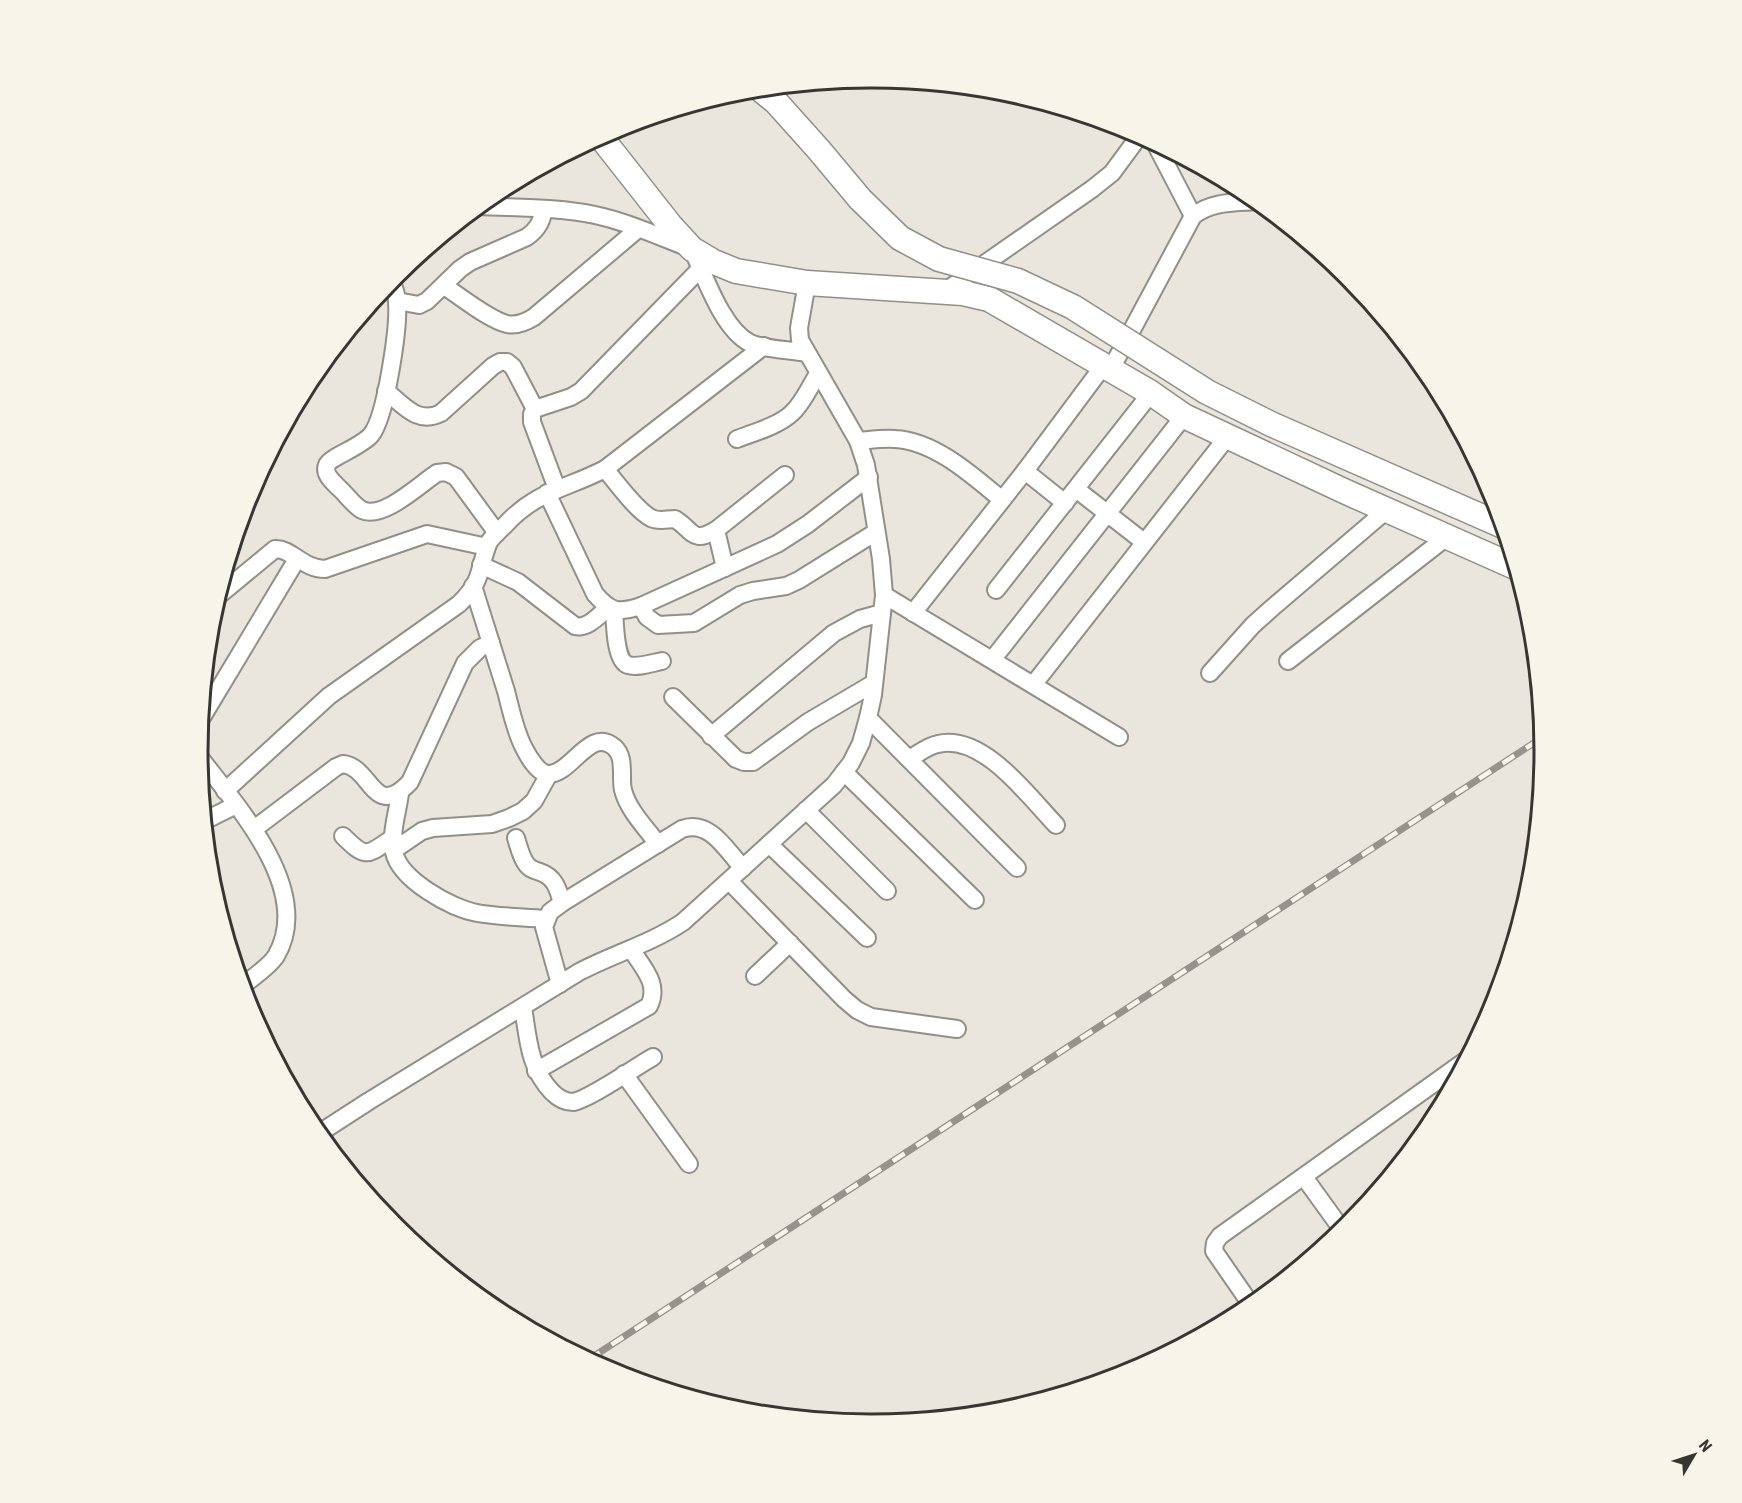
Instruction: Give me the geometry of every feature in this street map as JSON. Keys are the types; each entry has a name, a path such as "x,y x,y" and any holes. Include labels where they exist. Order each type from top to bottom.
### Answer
{"street":[{"path":"769,96 860,199 900,237 939,259 1018,282 1073,307 1207,392 1271,424 1493,522"},
{"path":"944,292 1092,189 1112,173 1134,143"},
{"path":"606,144 697,259 719,307 740,336 752,344 806,352"},
{"path":"1162,156 1193,216"},
{"path":"913,613 1107,367 1193,216 1214,204 1242,202"},
{"path":"493,207 595,215 638,229 697,259 714,262 736,271 807,283 963,293 989,299 1151,393 1184,416 1344,491 1506,563"},
{"path":"397,301 419,305 427,301 470,262 527,237 540,224 544,210"},
{"path":"444,286 497,320 508,324 519,324 534,317 638,229"},
{"path":"697,259 581,390 571,398 540,406 532,414 532,422 552,491 595,594 611,609 625,611 641,606 792,535 869,477"},
{"path":"326,1129 560,984 599,962 661,937 683,922 834,784 851,763 861,743 868,718 884,595 869,477 858,441 800,340 799,328 807,283"},
{"path":"394,291 397,301 397,321 380,419 372,434 361,445 331,460 326,466 326,472 330,479 361,509 369,512 386,508 437,473 446,472 456,477 497,533"},
{"path":"225,791 329,696 459,604 473,586 487,547 518,511 531,501 605,469 764,346"},
{"path":"386,391 412,412 430,418 441,412 493,366 500,362 507,362 513,367 535,410"},
{"path":"737,439 791,414 818,374"},
{"path":"996,590 1151,393"},
{"path":"992,660 1184,416"},
{"path":"1033,685 1228,436"},
{"path":"858,441 897,439 923,446 946,456 1002,500"},
{"path":"605,469 642,511 660,521 675,519 692,535 698,537 706,536 716,530 785,475"},
{"path":"1025,471 1108,514 1144,542"},
{"path":"1210,673 1272,608 1388,509"},
{"path":"716,530 725,568"},
{"path":"641,606 647,617 658,625 694,622 705,618 740,596 793,583 876,532"},
{"path":"229,587 275,549 280,548 309,566 325,569 427,534 487,547"},
{"path":"1288,661 1448,536"},
{"path":"209,705 297,559"},
{"path":"481,565 518,582 575,626 581,627 588,624 611,609"},
{"path":"473,586 524,748 542,772 549,774 559,771 599,741 616,748 621,759 624,792 629,804 658,844"},
{"path":"884,595 1119,737"},
{"path":"611,609 619,655 624,664 631,666 662,661"},
{"path":"711,736 834,633 860,619 882,613"},
{"path":"254,829 343,764 357,769 372,790 380,795 389,796 400,793 410,782 465,663 480,648 491,643"},
{"path":"673,697 736,759 753,762 808,722 874,683"},
{"path":"868,718 1017,868"},
{"path":"909,759 939,744 969,747 1006,772 1056,825"},
{"path":"208,769 254,829 273,860 282,892 287,925 276,957 249,980"},
{"path":"844,772 975,900"},
{"path":"343,837 364,854 433,828 492,824 523,811 534,801 549,774"},
{"path":"400,793 394,844 397,860 405,872 418,884 454,906 474,913 546,919"},
{"path":"212,817 236,804"},
{"path":"806,810 887,891"},
{"path":"560,984 544,927 550,912 562,903 692,825 711,832 743,868"},
{"path":"516,838 526,865 531,870 548,875 553,880 557,885 562,903"},
{"path":"768,844 867,938"},
{"path":"729,881 857,1010 871,1017 957,1029"},
{"path":"755,976 790,944"},
{"path":"536,1071 649,1006 654,990 631,950"},
{"path":"523,1007 531,1059 536,1071 543,1083 556,1096 565,1101 582,1100 653,1057"},
{"path":"624,1074 689,1164"},
{"path":"1246,1298 1214,1251 1215,1243 1220,1236 1449,1076"},
{"path":"1304,1177 1337,1223"}],"railway":[{"path":"596,1355 1534,743"}]}
